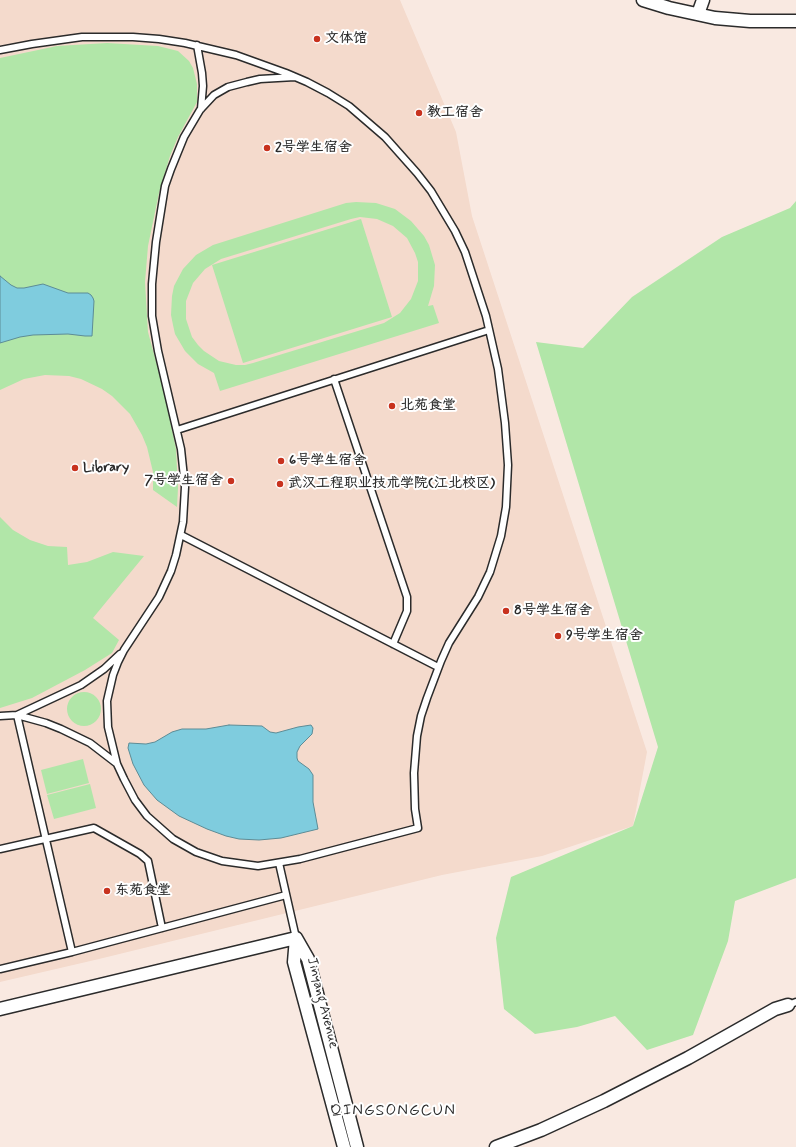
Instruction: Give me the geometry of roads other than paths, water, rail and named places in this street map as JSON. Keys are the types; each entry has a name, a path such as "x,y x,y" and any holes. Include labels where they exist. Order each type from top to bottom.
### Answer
{"street":[{"path":"643,0 715,18 750,22 796,21"},
{"path":"698,14 703,0"},
{"path":"0,1009 296,938"},
{"name":"Jinyang Avenue","path":"296,938 294,962 344,1147"},
{"name":"Jinyang Avenue","path":"296,938 308,959 357,1147"},
{"path":"496,1147 541,1130 604,1101 688,1058 775,1009 794,1004"}],"lane":[{"path":"0,50 56,40 107,36 159,39 196,45 236,55 261,63 295,77 349,106 385,137 417,173 443,211 464,252 472,273 489,330 502,396 507,444 508,486 502,536 496,560 485,585 456,631 438,667 427,698 417,742 414,773 414,809 418,828 300,860 258,866 240,864 209,857 184,846 164,832 147,816 136,800 117,764 108,727 107,701 113,675 124,650 159,597 171,570 181,535 185,487 183,462 152,316 152,284 156,242 165,186 184,137 200,110 214,95 228,87 260,79 295,77"},
{"path":"196,45 202,73 203,86 200,110"},
{"path":"177,430 489,330"},
{"path":"334,379 407,597 407,611 393,644"},
{"path":"181,535 438,667"},
{"path":"17,715 58,697 81,684 104,669 124,650"},
{"path":"17,715 72,952"},
{"path":"0,716 17,715 46,723 76,736 117,764"},
{"path":"0,849 94,828 140,854 148,861 162,928"},
{"path":"279,863 296,938"},
{"path":"0,970 286,895"}],"water":[{"path":"0,276 17,288 43,284 68,293 88,293 94,301 92,336 68,334 33,335 0,343"},
{"path":"229,725 262,726 270,732 276,733 311,725 313,728 312,734 300,746 297,752 297,758 298,761 309,769 313,775 313,802 318,829 281,838 259,840 239,839 226,836 179,816 157,800 144,785 133,764 128,748 129,743 146,744 155,742 172,732 182,729 206,729"}],"place":[{"name":"文体馆","path":"317,39"},
{"name":"教工宿舍","path":"419,113"},
{"name":"2号学生宿舍","path":"267,148"},
{"name":"北苑食堂","path":"392,406"},
{"name":"6号学生宿舍","path":"281,461"},
{"name":"Library","path":"75,468"},
{"name":"7号学生宿舍","path":"231,481"},
{"name":"武汉工程职业技术学院(江北校区)","path":"280,484"},
{"name":"8号学生宿舍","path":"506,611"},
{"name":"9号学生宿舍","path":"558,636"},
{"name":"东苑食堂","path":"107,891"}],"district":[{"name":"QINGSONGCUN","path":"393,1112"}]}
